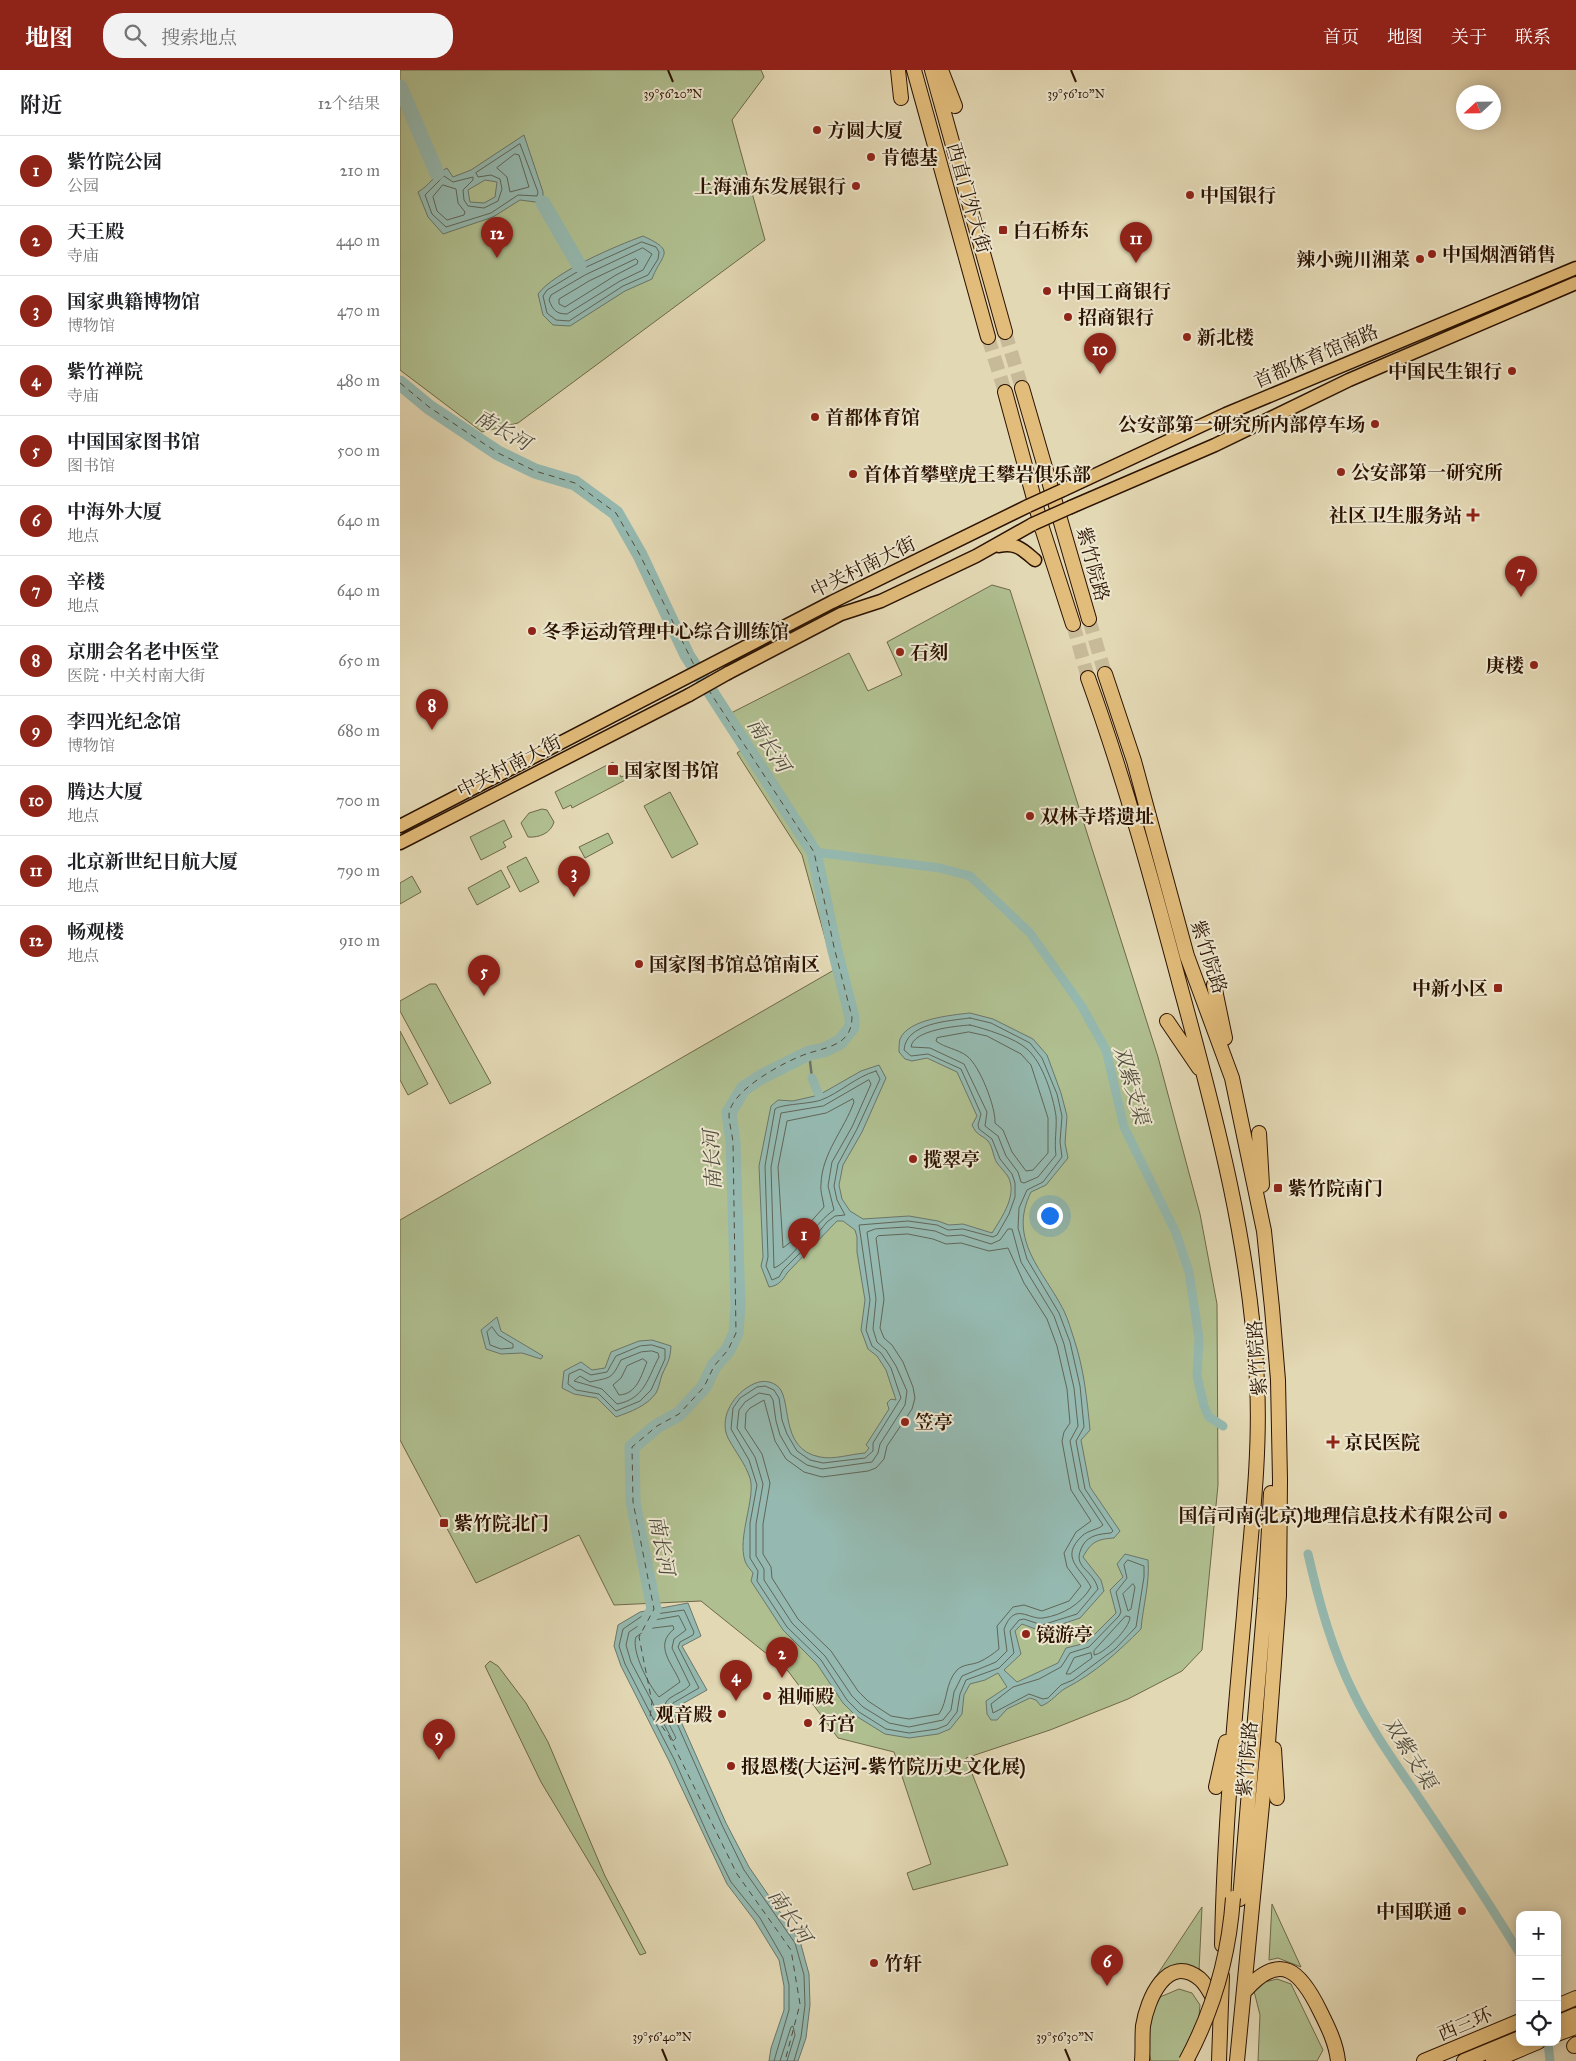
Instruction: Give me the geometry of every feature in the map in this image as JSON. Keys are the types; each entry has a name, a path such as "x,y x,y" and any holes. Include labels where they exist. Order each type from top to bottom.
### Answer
{"highway":[{"path":"898,70 901,98"},
{"name":"西直门外大街","path":"914,70 988,337"},
{"name":"西直门外大街","path":"932,70 1005,332"},
{"path":"941,70 955,106"},
{"name":"紫竹院路","path":"1022,388 1089,619"},
{"path":"1005,392 1034,526"},
{"name":"紫竹院路","path":"1034,526 1073,624"},
{"name":"紫竹院路","path":"1105,674 1134,761 1187,956 1232,1078 1264,1231 1278,1380 1280,1480 1278,1596 1271,1698 1237,2061"},
{"name":"紫竹院路","path":"1088,678 1116,754 1205,1077 1232,1200 1252,1309 1257,1386 1252,1524 1236,1700 1223,1902 1219,2061"},
{"path":"1214,985 1232,1078"},
{"path":"1167,1021 1205,1077"},
{"path":"1259,1133 1264,1231"},
{"path":"1186,2061 1201,2031 1218,1982 1237,1899 1265,1599 1278,1380"},
{"path":"1194,2061 1224,1985 1237,1926 1237,1899 1258,1598 1263,1442 1257,1386"},
{"path":"1271,1698 1276,1798"},
{"path":"1216,1787 1236,1700"},
{"path":"1245,1991 1253,1981 1272,1970 1286,1969 1299,1975 1308,1986 1331,2034 1337,2049 1338,2061"},
{"path":"1142,2061 1143,2025 1153,1994 1159,1982 1168,1974 1180,1971 1192,1973 1202,1981 1221,2014"},
{"path":"1561,2006 1576,1998"},
{"path":"1561,2008 1576,2007"},
{"path":"1564,2029 1576,2015"},
{"name":"西三环","path":"1424,2061 1516,2023"},
{"path":"1442,2061 1516,2032"},
{"path":"1464,2061 1516,2046"},
{"path":"1493,2061 1521,2046"}],"main road":[{"name":"首都体育馆南路","path":"1025,508 1226,414 1576,268"},
{"name":"首都体育馆南路","path":"1034,526 1075,505 1215,445 1349,380 1576,283"},
{"name":"中关村南大街","path":"402,824 832,602 1025,508"},
{"name":"中关村南大街","path":"400,843 689,695 841,614 880,601 976,556 1034,526"},
{"path":"976,556 1010,543 1018,546 1035,560"}],"green space":[{"path":"400,70 761,70 764,77 732,120 765,240 518,423 482,432 400,370"},
{"path":"992,585 1010,590 1158,1057 1200,1214 1217,1304 1218,1485 1202,1650 1182,1671 1128,1699 1050,1730 966,1758 1008,1865 913,1890 907,1873 931,1864 894,1752 838,1738 788,1671 701,1601 614,1605 579,1535 476,1583 400,1440 400,1220 834,970 802,855 737,753 750,744 731,713 849,653 868,691 902,675 887,642"},
{"path":"613,762 621,777 631,773 633,776 572,808 571,805 563,809 555,792"},
{"path":"670,792 698,844 672,858 644,806"},
{"path":"542,809 547,810 554,822 552,826 544,834 528,837 521,823 529,813"},
{"path":"504,820 512,837 503,842 506,847 481,860 470,837"},
{"path":"608,833 613,843 585,858 579,847"},
{"path":"526,857 539,882 520,892 507,867"},
{"path":"501,870 510,887 477,905 468,888"},
{"path":"412,876 421,892 400,904 400,883"},
{"path":"430,984 436,984 491,1083 450,1104 400,1011 400,1001"},
{"path":"400,1031 428,1084 408,1095 400,1080"},
{"path":"490,1661 498,1666 526,1703 548,1742 605,1876 646,1953 640,1955 601,1882 541,1782 485,1666"},
{"path":"1272,1904 1301,1967 1278,1958 1269,1960"},
{"path":"1202,1907 1199,1971 1168,1969 1155,1978"},
{"path":"1277,1979 1291,1984 1323,2050 1317,2061 1258,2061 1260,2015 1254,1991 1265,1982"},
{"path":"1179,1989 1192,1993 1200,2005 1195,2061 1151,2061 1146,2039 1153,2009 1160,1997"}],"water":[{"path":"524,135 543,192 543,203 520,200 493,217 443,234 428,217 418,192 447,168 453,177 471,170","holes":["485,180 497,182 495,197 484,203 470,202 468,190"]},
{"path":"643,236 654,241 664,250 662,259 652,279 625,291 570,326 553,325 543,315 538,294 557,277 586,260"},
{"path":"970,1013 993,1019 1033,1039 1047,1055 1061,1093 1067,1116 1065,1143 1068,1158 1046,1185 1031,1192 1025,1209 1023,1225 1031,1254 1064,1311 1077,1350 1085,1384 1090,1430 1081,1440 1090,1487 1120,1531 1114,1538 1095,1542 1083,1557 1101,1580 1104,1591 1080,1618 1041,1631 1022,1624 1015,1631 1021,1654 1004,1670 1017,1682 1058,1663 1066,1648 1086,1643 1116,1613 1110,1590 1123,1577 1117,1564 1125,1554 1148,1560 1148,1577 1141,1629 1106,1662 1087,1676 1041,1706 1036,1700 1030,1698 1007,1709 997,1720 991,1720 987,1714 986,1701 1007,1687 998,1673 985,1680 970,1684 964,1695 962,1714 950,1729 938,1734 909,1738 885,1734 856,1716 843,1703 817,1664 783,1630 751,1581 753,1573 746,1563 743,1551 751,1496 750,1478 728,1438 725,1423 732,1403 742,1391 755,1383 769,1382 776,1385 781,1391 792,1434 798,1444 807,1452 820,1457 831,1458 865,1453 869,1448 866,1445 889,1409 887,1403 891,1399 896,1400 886,1370 877,1356 868,1349 861,1330 865,1300 855,1230 843,1221 837,1221 778,1284 769,1287 761,1266 763,1257 759,1166 771,1106 778,1100 793,1101 819,1095 861,1071 879,1065 886,1078 862,1132 843,1165 839,1185 842,1199 850,1211 863,1219 909,1216 949,1225 963,1224 992,1233 1008,1205 1011,1189 1010,1182 996,1161 990,1143 977,1133 972,1125 977,1116 957,1072 927,1058 912,1061 905,1059 899,1052 900,1039 912,1027 931,1019"},
{"path":"497,1317 501,1331 543,1356 541,1359 522,1353 501,1354 486,1349 481,1330"},
{"path":"652,1340 671,1346 670,1355 656,1393 648,1402 638,1408 616,1417 597,1398 574,1394 562,1388 564,1371 581,1362 592,1370 605,1368 611,1352 639,1341"},
{"path":"688,1603 701,1636 682,1646 707,1690 675,1708 726,1823 749,1867 800,1941 809,1974 810,2005 806,2038 798,2061 769,2061 771,2048 784,2010 784,1986 779,1960 755,1921 727,1884 669,1761 621,1666 614,1646 618,1625 640,1612"}],"waterway":[{"path":"400,87 437,173"},
{"path":"543,203 579,265"},
{"name":"南长河","path":"400,383 429,407 498,453 535,471 575,483 616,513 640,555 687,655 814,852 834,947 852,1017 852,1027 840,1042 824,1050 809,1053 761,1077 743,1089 729,1113 733,1142 738,1306 736,1333 728,1350 714,1366 704,1387 679,1414 657,1426 632,1447 633,1502 654,1609 645,1626"},
{"name":"双紫支渠","path":"814,852 940,868 970,876 1030,933 1081,1005 1106,1050 1124,1127 1176,1233 1189,1272 1199,1338 1197,1376 1204,1406 1209,1417 1223,1426"},
{"path":"809,1053 812,1078"},
{"path":"812,1078 819,1095"},
{"name":"双紫支渠","path":"1308,1554 1333,1643 1346,1677 1361,1708 1516,1948"},
{"name":"双紫支渠","path":"1548,2046 1550,2061"}],"ferry route":[{"path":"400,383 429,407 498,453 535,471 575,483 616,513 640,555 695,667"},
{"path":"708,689 814,852 834,947 852,1017 851,1026 844,1039 774,1069 749,1086 732,1105 729,1121 733,1142 736,1333 728,1350 714,1366 704,1387 679,1414 657,1426 632,1447 633,1502 654,1609 639,1637 652,1702 650,1717 658,1721 669,1736 737,1874 791,1950 800,2004 785,2061"}],"tunnel":[{"path":"1005,332 1022,388"},
{"path":"988,337 1005,392"},
{"path":"1089,619 1105,674"},
{"path":"1073,624 1088,678"}],"place":[{"name":"方圆大厦","path":"817,130"},
{"name":"肯德基","path":"871,157"},
{"name":"上海浦东发展银行","path":"856,186"},
{"name":"中国银行","path":"1190,195"},
{"name":"白石桥东","path":"1003,230"},
{"name":"中国烟酒销售","path":"1432,254"},
{"name":"畅观楼","path":"497,258"},
{"name":"辣小豌川湘菜","path":"1420,259"},
{"name":"北京新世纪日航大厦","path":"1136,263"},
{"name":"中国工商银行","path":"1047,291"},
{"name":"招商银行","path":"1068,317"},
{"name":"新北楼","path":"1187,337"},
{"name":"中国民生银行","path":"1512,371"},
{"name":"腾达大厦","path":"1100,374"},
{"name":"首都体育馆","path":"815,417"},
{"name":"公安部第一研究所内部停车场","path":"1375,424"},
{"name":"公安部第一研究所","path":"1341,472"},
{"name":"首体首攀壁虎王攀岩俱乐部","path":"853,474"},
{"name":"社区卫生服务站","path":"1473,515"},
{"name":"辛楼","path":"1521,597"},
{"name":"冬季运动管理中心综合训练馆","path":"532,631"},
{"name":"石刻","path":"900,652"},
{"name":"庚楼","path":"1534,665"},
{"name":"京朋会名老中医堂","path":"432,730"},
{"name":"国家图书馆","path":"613,770"},
{"name":"双林寺塔遗址","path":"1030,816"},
{"name":"国家典籍博物馆","path":"574,897"},
{"name":"国家图书馆总馆南区","path":"639,964"},
{"name":"中新小区","path":"1498,988"},
{"name":"中国国家图书馆","path":"484,996"},
{"name":"揽翠亭","path":"913,1159"},
{"name":"紫竹院南门","path":"1278,1188"},
{"name":"紫竹院公园","path":"804,1259"},
{"name":"笠亭","path":"905,1422"},
{"name":"京民医院","path":"1333,1442"},
{"name":"国信司南(北京)地理信息技术有限公司","path":"1503,1515"},
{"name":"紫竹院北门","path":"444,1523"},
{"name":"镜游亭","path":"1026,1634"},
{"name":"天王殿","path":"782,1678"},
{"name":"祖师殿","path":"767,1696"},
{"name":"紫竹禅院","path":"736,1701"},
{"name":"观音殿","path":"722,1714"},
{"name":"行宫","path":"808,1723"},
{"name":"李四光纪念馆","path":"439,1760"},
{"name":"报恩楼(大运河-紫竹院历史文化展)","path":"731,1766"},
{"name":"中国联通","path":"1462,1911"},
{"name":"竹轩","path":"874,1963"},
{"name":"中海外大厦","path":"1107,1986"}]}
